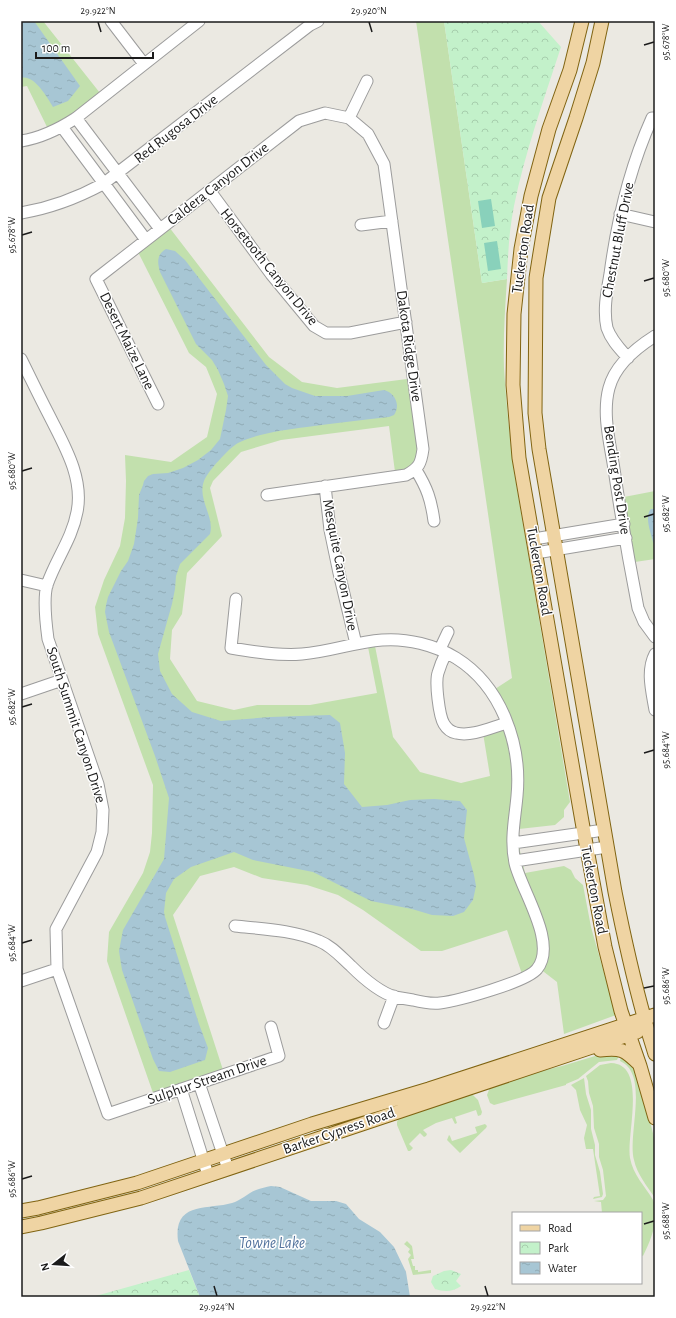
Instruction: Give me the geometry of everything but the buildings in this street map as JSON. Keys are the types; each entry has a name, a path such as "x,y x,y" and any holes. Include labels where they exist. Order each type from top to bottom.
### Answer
{"main road":[{"name":"Tuckerton Road","path":"582,21 570,70 549,129 531,196 520,249 514,314 513,385 519,458 605,947 627,1029 640,1066 655,1118"},
{"name":"Tuckerton Road","path":"602,21 593,63 549,198 536,278 535,413 539,449 607,847 625,942 650,1022 655,1054"},
{"path":"520,249 540,253"},
{"name":"Barker Cypress Road","path":"21,1211 137,1183 312,1124 650,1022"},
{"name":"Barker Cypress Road","path":"21,1227 41,1224 141,1198 389,1114 576,1053 627,1029"},
{"path":"576,1053 616,1048 631,1056 640,1066"},
{"path":"389,1114 389,1108 425,1096 450,1082"}],"street":[{"path":"111,21 144,64"},
{"path":"21,141 32,139 62,127 76,118 199,21"},
{"name":"Red Rugosa Drive","path":"21,214 67,202 103,184 118,174 310,25 318,21"},
{"path":"349,118 367,81"},
{"name":"Caldera Canyon Drive","path":"96,279 299,122 325,113 349,118"},
{"path":"76,118 160,229"},
{"name":"Dakota Ridge Drive","path":"349,118 368,134 384,164 422,449 421,461 416,470"},
{"name":"Chestnut Bluff Drive","path":"628,358 614,342 608,329 605,313 612,256 620,214 634,165 645,134 653,118"},
{"path":"62,127 146,240"},
{"path":"77,148 84,140 91,138"},
{"path":"87,161 101,151"},
{"name":"Horsetooth Canyon Drive","path":"210,191 271,274 314,326 326,334 350,333 406,322"},
{"path":"117,202 131,192"},
{"path":"127,216 138,210 141,204"},
{"path":"620,214 655,222"},
{"path":"362,225 392,221"},
{"name":"Desert Maize Lane","path":"96,279 158,404"},
{"name":"Bending Post Drive","path":"655,336 644,343 617,371 610,386 607,402 607,421 638,608 644,622 655,638"},
{"name":"South Summit Canyon Drive","path":"21,359 66,450 75,474 78,491 78,510 72,530 47,586 45,615 48,640 98,784 103,810 102,832 97,852 56,929 57,968 108,1114"},
{"path":"267,494 406,475 416,470 432,502 434,520"},
{"name":"Mesquite Canyon Drive","path":"325,486 330,530 356,644"},
{"path":"534,539 624,524"},
{"path":"594,529 599,535 596,543"},
{"path":"578,532 580,546"},
{"path":"536,553 626,538"},
{"path":"21,580 47,586"},
{"path":"235,926 284,931 320,941 382,991 394,996 436,1003 458,1000 528,977 537,969 542,959 543,946 539,921 518,874 514,852 512,824 517,794 517,776 511,736 502,709 486,686 467,666 443,651 420,643 400,640 382,640 356,644 323,652 301,654 279,654 231,648 236,598"},
{"path":"448,632 438,672 436,688 443,722 449,730 458,734 471,733 507,723"},
{"path":"655,654 650,670 651,688 655,710"},
{"path":"21,694 62,680"},
{"path":"514,852 540,839 604,830"},
{"path":"561,836 564,853"},
{"path":"540,839 542,856"},
{"path":"514,852 542,856 607,847"},
{"path":"21,981 57,968"},
{"path":"384,1023 394,996"},
{"name":"Sulphur Stream Drive","path":"108,1114 279,1056 271,1027"},
{"path":"200,1083 228,1169"},
{"path":"181,1089 208,1176"}],"green space":[{"path":"21,21 43,21 100,93 66,119 48,129 27,86 21,87"},
{"path":"416,21 444,21 482,283 507,279 504,368 514,471 570,802 564,810 564,817 555,825 519,829 520,851 525,873 564,866 571,870 575,878 583,885 591,927 616,1015 564,1034 557,982 535,965 522,974 507,930 442,951 421,951 363,910 338,895 307,885 262,878 234,867 200,876 173,915 223,1070 153,1093 107,961 109,932 143,873 150,852 153,785 98,634 95,607 104,580 120,546 125,518 125,455 171,462 207,437 217,394 206,367 189,353 138,252 169,227 269,357 302,382 337,388 407,379 418,452 415,460 410,466 395,472 389,426 281,440 241,452 213,481 210,488 222,536 187,573 182,614 172,630 170,659 197,701 234,710 257,705 310,705 377,693 368,647 375,646 393,737 420,772 461,783 490,776 483,733 514,726 495,689 512,678"},
{"path":"444,21 538,21 561,47 535,126 518,186 511,224 507,279 482,283"},
{"path":"491,199 495,226 482,228 478,201"},
{"path":"497,241 501,269 488,271 484,243"},
{"path":"655,491 655,559 635,562 624,497"},
{"path":"605,1053 620,1053 617,1060 599,1062 578,1079 566,1085 494,1105 490,1103 487,1095 490,1087 521,1076"},
{"path":"622,1054 633,1064 647,1108 655,1142 655,1198 635,1165 633,1136 636,1091 634,1078 629,1068 620,1061"},
{"path":"611,1063 622,1066 629,1075 632,1087 633,1102 630,1158 636,1175 653,1200 656,1214 654,1229 643,1256 642,1212 602,1212 601,1202 594,1201 603,1200 606,1196 603,1170 599,1157 599,1144 594,1128 593,1106 586,1076 600,1065"},
{"path":"584,1078 586,1094 591,1110 591,1129 603,1194 602,1197 593,1199 594,1197 600,1196 593,1149 586,1149 584,1138 587,1125 580,1110 576,1090 571,1085"},
{"path":"472,1094 478,1100 482,1112 481,1115 478,1116 476,1110 455,1117 457,1123 455,1124 452,1118 436,1123 423,1130 427,1134 426,1136 424,1137 420,1133 409,1144 413,1148 408,1151 397,1125 399,1117"},
{"path":"485,1124 487,1126 486,1128 460,1153 447,1140 449,1135 452,1141 477,1133 475,1127"},
{"path":"407,1241 412,1246 414,1259 411,1259 413,1266 415,1266 415,1270 418,1270 418,1272 431,1270 431,1273 413,1275 408,1259 411,1255 408,1252 410,1249 404,1244"},
{"path":"189,1270 200,1297 92,1297"},
{"path":"451,1270 461,1274 456,1281 461,1286 448,1291 435,1289 431,1282 433,1276 444,1271"}],"water":[{"path":"21,21 34,21 80,86 68,101 53,107 40,87 31,79 21,78"},
{"path":"166,249 175,251 185,260 266,365 285,384 315,396 347,396 384,390 394,397 397,407 394,415 389,417 289,429 254,437 234,445 219,460 209,472 202,488 210,521 210,534 180,564 176,576 172,604 158,654 160,671 172,694 192,712 221,721 270,717 330,715 340,723 345,753 344,784 362,807 387,805 410,800 434,799 460,801 467,810 464,838 476,886 473,900 464,912 453,916 432,915 412,909 371,901 313,872 253,860 234,852 191,867 174,879 166,893 164,912 208,1048 205,1060 170,1072 159,1071 153,1059 122,970 119,951 123,930 164,859 169,798 109,632 105,612 108,597 121,571 128,561 134,544 138,518 139,495 144,481 148,476 153,474 168,473 183,468 198,460 211,450 220,439 226,410 228,396 218,370 212,360 196,344 160,272 158,259 161,253"},
{"path":"651,509 655,509 655,545 648,520"},
{"name":"Towne Lake","path":"271,1186 280,1187 311,1201 336,1201 346,1204 359,1219 380,1232 394,1247 406,1272 410,1297 200,1297 178,1241 178,1228 181,1219 187,1213 194,1210 232,1203 256,1190"}]}
